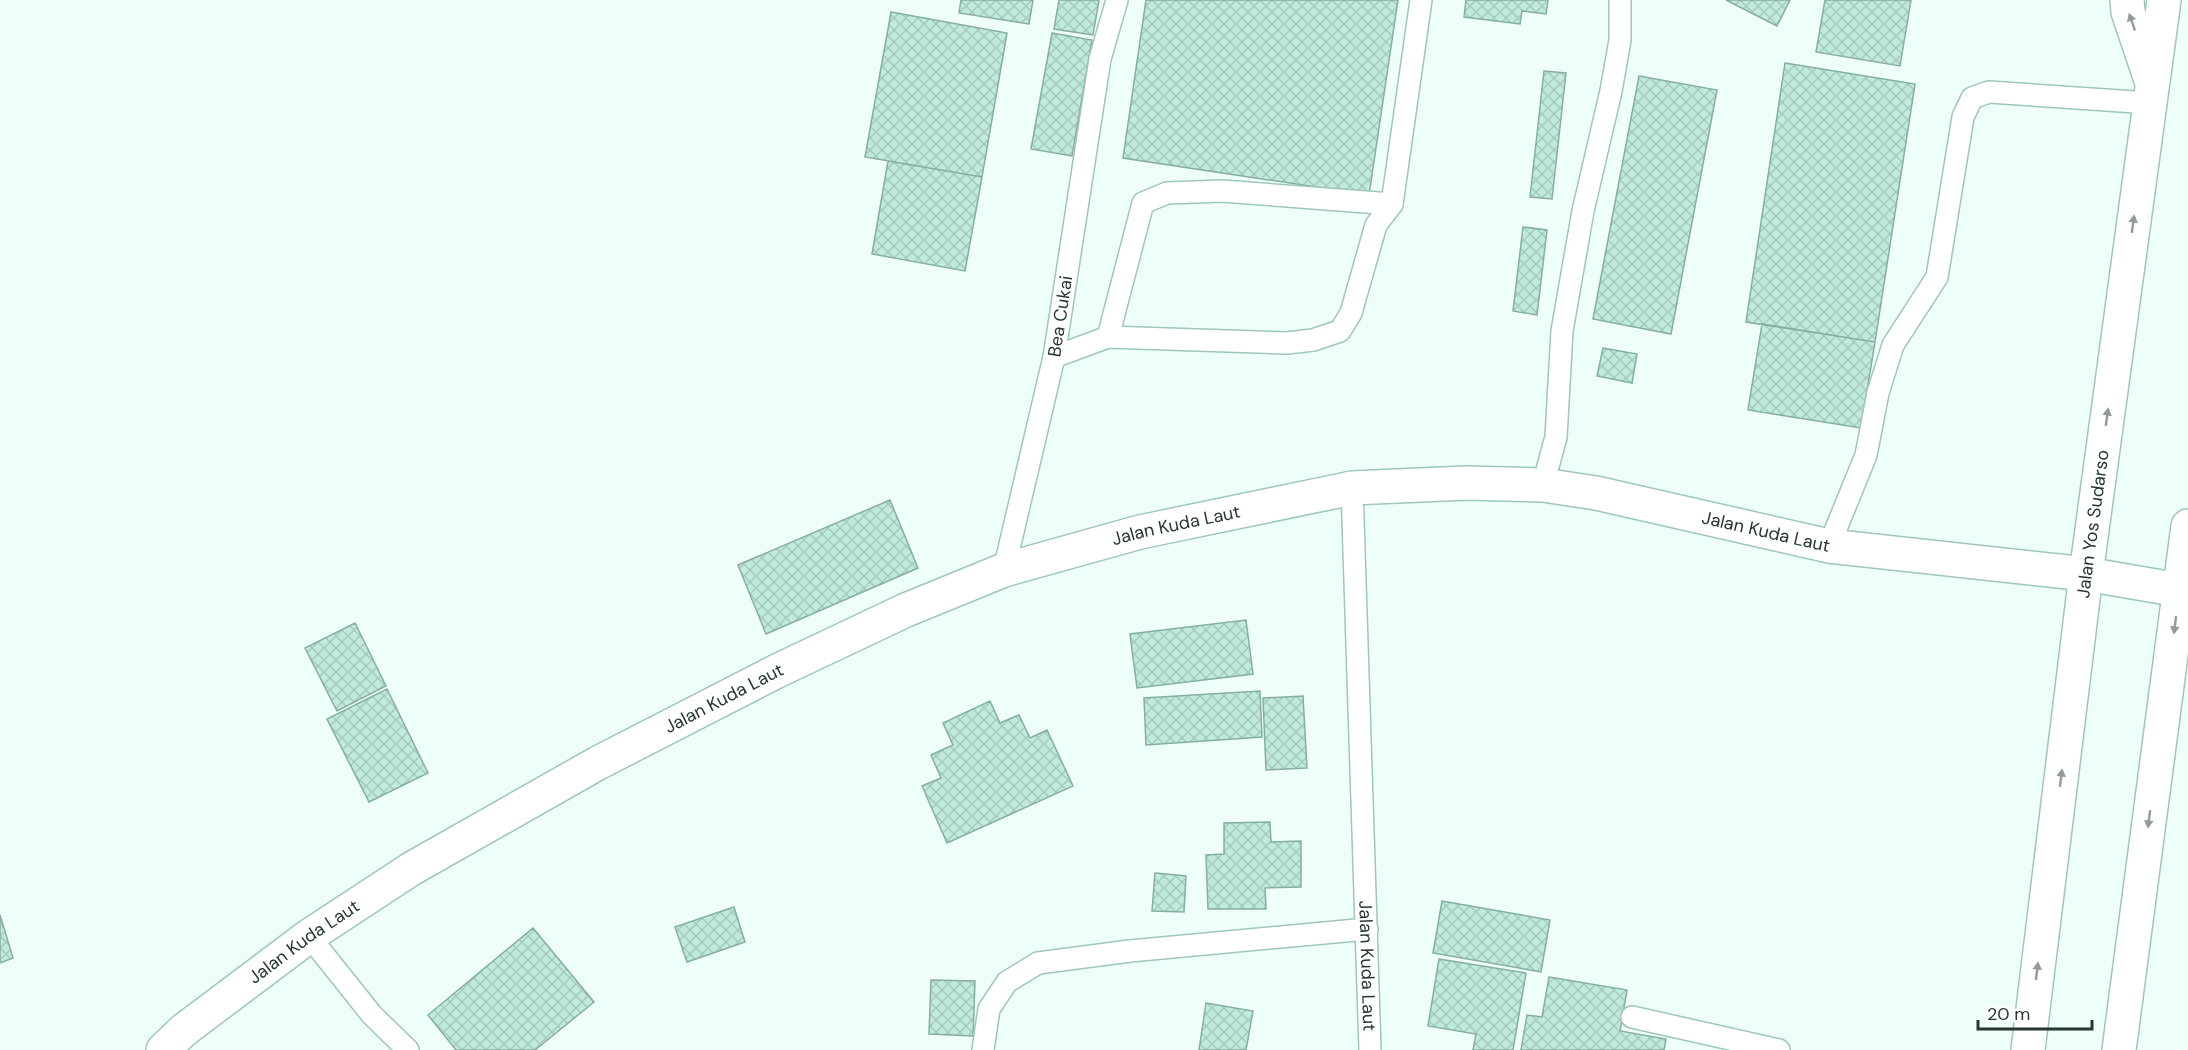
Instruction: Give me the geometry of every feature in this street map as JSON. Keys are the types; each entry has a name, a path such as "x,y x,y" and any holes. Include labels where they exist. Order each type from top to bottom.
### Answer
{"main road":[{"path":"2127,0 2128,12 2151,93"},
{"name":"Jalan Yos Sudarso","path":"2028,1050 2086,574 2164,0"},
{"name":"Jalan Kuda Laut","path":"163,1050 184,1030 309,936 411,869 598,763 777,671 884,620 1004,570 1140,532 1352,488 1466,483 1543,486 1596,493 1828,546 2086,574 2179,590"},
{"path":"2119,1050 2188,526"}],"lane":[{"name":"Bea Cukai","path":"1004,570 1054,357 1100,59 1117,0"},
{"path":"1054,357 1108,337 1287,343 1312,340 1340,331 1351,313 1376,225 1392,204 1421,0"},
{"path":"1543,486 1556,437 1562,331 1583,212 1611,91 1620,40 1620,0"},
{"path":"1828,546 1866,454 1878,393 1893,345 1937,276 1963,117 1972,98 1989,92 2151,93"},
{"path":"1108,337 1143,203 1167,193 1222,192 1392,204"},
{"name":"Jalan Kuda Laut","path":"1352,488 1370,1050"},
{"path":"983,1050 989,1010 1007,982 1038,963 1130,951 1367,929"},
{"path":"309,936 372,1015 408,1050"},
{"path":"1632,1017 1779,1050"}],"building":[{"path":"961,0 1033,0 1029,24 959,13"},
{"path":"1059,0 1099,0 1093,35 1054,29"},
{"path":"1146,0 1398,0 1369,195 1123,158"},
{"path":"1466,0 1548,0 1546,14 1522,11 1520,24 1464,17"},
{"path":"1726,0 1790,0 1777,26"},
{"path":"1825,0 1911,0 1900,66 1816,52"},
{"path":"891,12 1007,33 982,177 865,157"},
{"path":"1052,33 1092,40 1072,156 1031,149"},
{"path":"1785,63 1915,84 1875,342 1746,322"},
{"path":"1544,71 1566,73 1552,199 1530,197"},
{"path":"1639,76 1717,90 1671,334 1593,319"},
{"path":"888,161 982,177 965,271 872,254"},
{"path":"1523,227 1547,230 1537,315 1513,311"},
{"path":"1762,324 1875,342 1861,428 1748,410"},
{"path":"1603,348 1637,354 1632,383 1597,376"},
{"path":"890,500 918,568 766,634 738,565"},
{"path":"1246,620 1253,674 1137,688 1130,634"},
{"path":"355,623 386,686 337,711 305,648"},
{"path":"387,689 428,773 369,802 327,719"},
{"path":"1260,691 1262,737 1146,745 1144,698"},
{"path":"1303,696 1307,768 1266,770 1263,698"},
{"path":"990,701 1000,723 1019,715 1030,738 1047,730 1073,786 947,843 922,786 941,778 931,755 953,745 943,723"},
{"path":"1270,822 1271,842 1301,841 1301,887 1265,888 1266,909 1208,909 1206,855 1224,854 1224,823"},
{"path":"1155,873 1186,876 1184,912 1152,911"},
{"path":"1442,901 1550,920 1541,972 1433,953"},
{"path":"734,907 745,942 687,962 675,927"},
{"path":"0,915 13,958 0,963"},
{"path":"533,928 594,1002 535,1050 456,1050 428,1015"},
{"path":"1439,959 1526,973 1513,1050 1473,1050 1476,1034 1428,1026"},
{"path":"1549,977 1627,990 1620,1031 1666,1039 1664,1050 1521,1050 1527,1015 1542,1017"},
{"path":"931,980 975,981 973,1036 929,1034"},
{"path":"1206,1003 1253,1011 1246,1050 1199,1050"}]}
